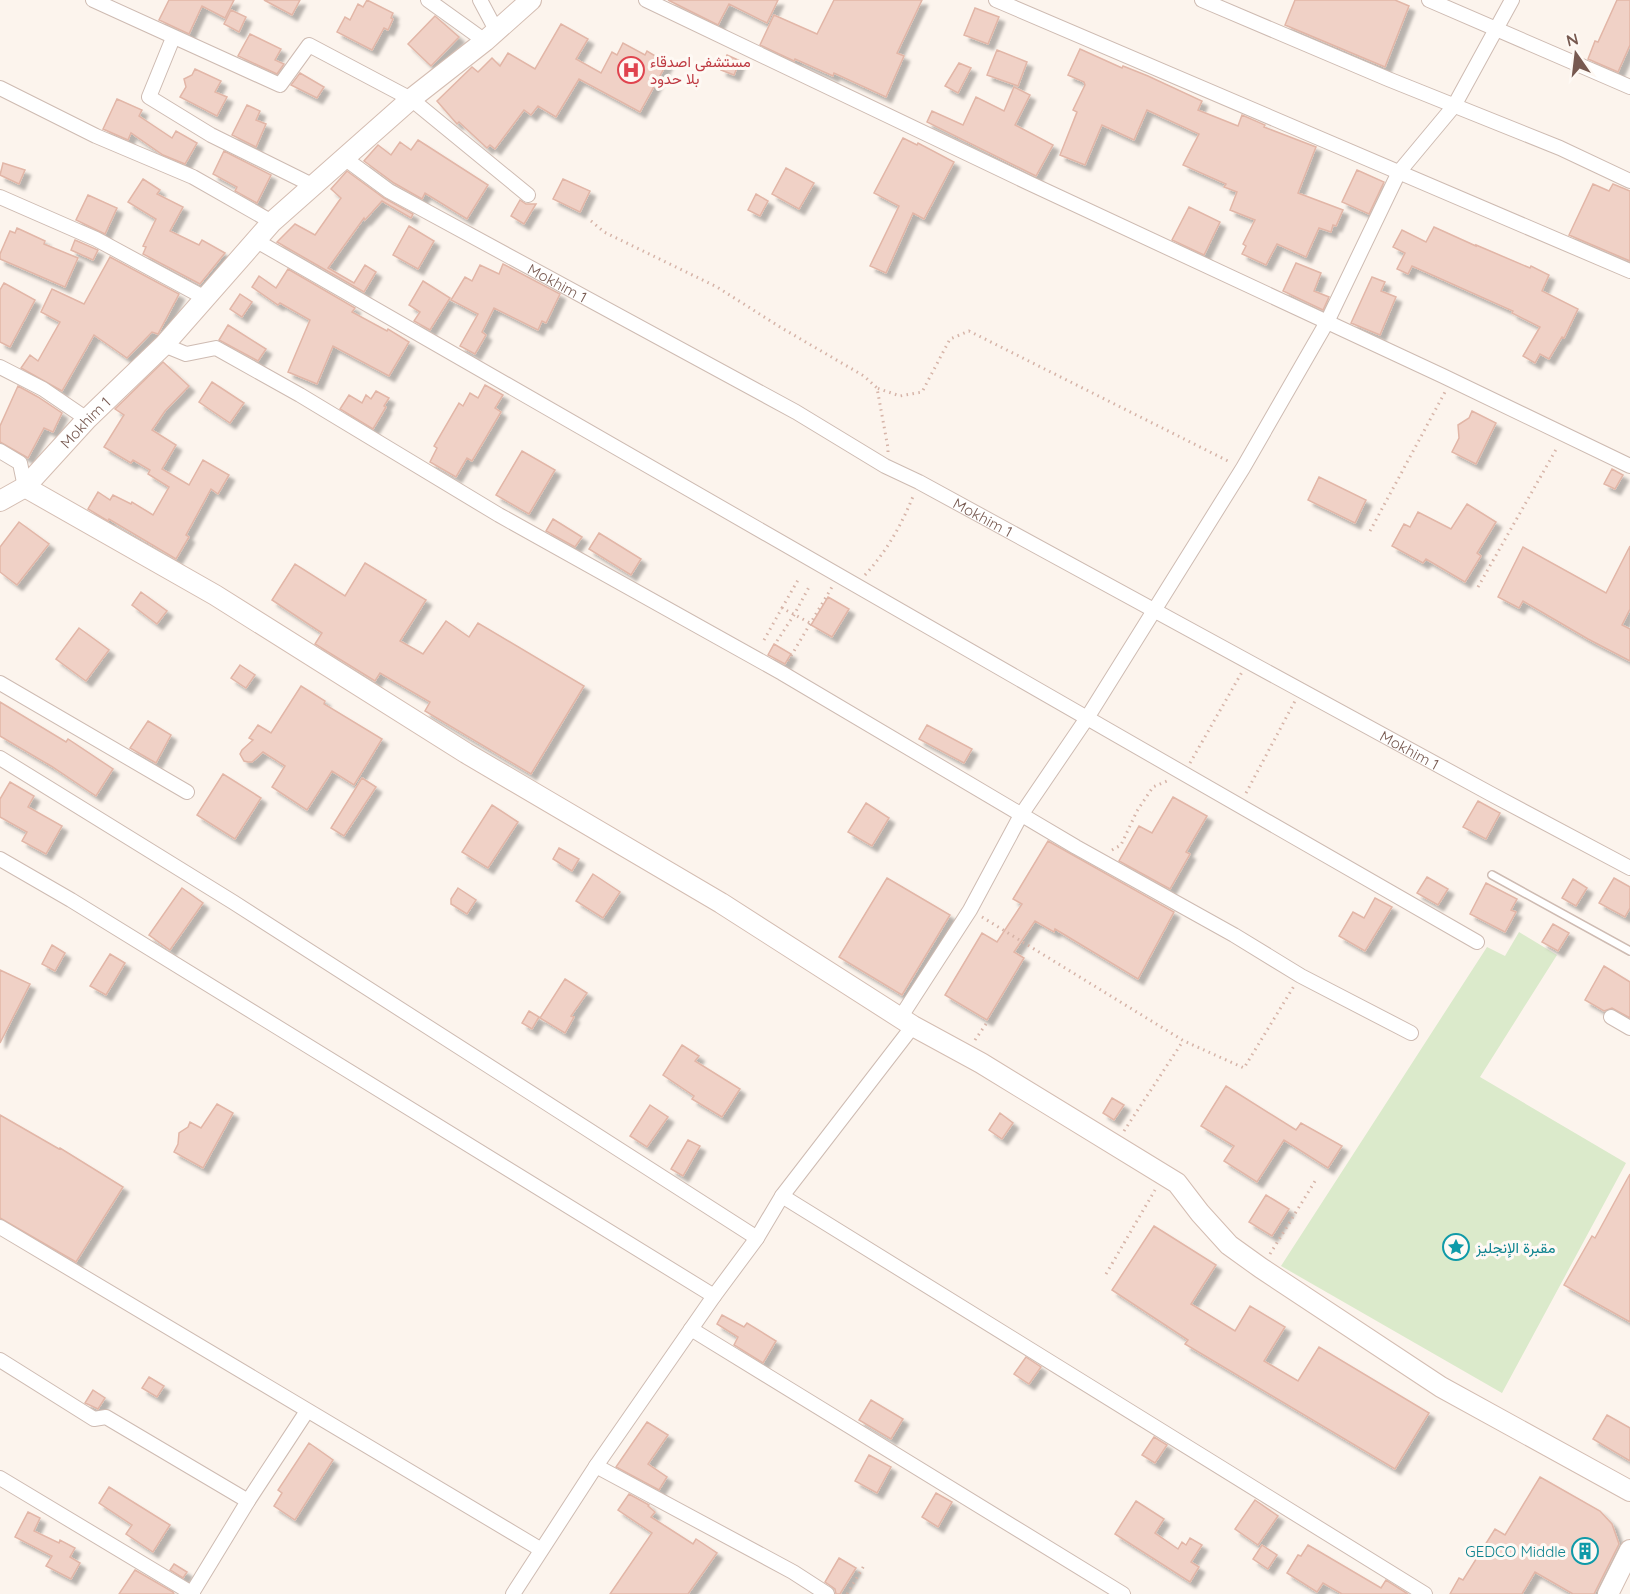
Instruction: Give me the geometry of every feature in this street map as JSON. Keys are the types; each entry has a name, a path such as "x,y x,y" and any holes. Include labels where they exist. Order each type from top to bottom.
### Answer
{"street":[{"path":"93,0 280,85 309,45 411,99 528,195"},
{"path":"428,0 490,35"},
{"path":"480,0 490,35"},
{"name":"Mokhim 1","path":"0,501 25,487 87,419 164,345 272,222 343,157 531,0"},
{"path":"646,0 1630,466"},
{"path":"996,0 1630,271"},
{"path":"1202,0 1560,148 1630,181"},
{"path":"1429,0 1630,87"},
{"path":"513,1594 540,1549 596,1466 714,1296 757,1239 782,1196 907,1022 1021,815 1088,718 1243,468 1328,322 1399,172 1454,106 1512,0"},
{"path":"173,38 149,97 211,135 312,185"},
{"path":"0,88 96,136 193,177 272,222"},
{"name":"Mokhim 1","path":"343,157 389,191 796,412 885,466 919,482 1300,691 1630,868"},
{"path":"0,197 96,239 205,298"},
{"path":"255,240 1477,942"},
{"path":"164,345 186,354 216,348 300,395 499,515 782,673 1021,815 1234,935 1300,976 1411,1033"},
{"path":"0,367 43,389 87,419"},
{"path":"0,451 20,463 25,487 215,595 466,753 721,903 907,1022 965,1054 1177,1183 1229,1245 1261,1268 1441,1387 1630,1491"},
{"path":"0,683 187,792"},
{"path":"0,758 233,902 757,1239"},
{"path":"0,859 102,918 714,1296"},
{"path":"1611,1017 1630,1028"},
{"path":"782,1196 1425,1594"},
{"path":"0,1227 540,1549"},
{"path":"691,1329 1123,1594"},
{"path":"0,1360 94,1419 106,1417 248,1502"},
{"path":"0,1478 192,1594 307,1411"},
{"path":"596,1466 793,1572 827,1594"},
{"path":"1608,1594 1630,1550"}],"lane":[{"path":"1492,875 1630,951"}],"path":[{"path":"591,221 604,232 717,287 864,376 876,388 900,396 922,392 950,339 969,331 1243,468"},
{"path":"1370,531 1452,380"},
{"path":"876,388 888,448 885,466"},
{"path":"1478,587 1565,434"},
{"path":"856,586 884,555 907,512 919,482"},
{"path":"782,673 839,575"},
{"path":"764,640 798,580"},
{"path":"777,641 808,587"},
{"path":"782,608 810,623"},
{"path":"1098,859 1121,845 1137,811 1153,787 1184,773 1248,662"},
{"path":"1239,805 1300,691"},
{"path":"970,910 1184,1041 1244,1068 1300,976"},
{"path":"965,1054 988,1021"},
{"path":"1115,1145 1184,1041"},
{"path":"1106,1274 1164,1175"},
{"path":"1261,1268 1317,1178"},
{"path":"848,1594 865,1564"}],"green space":[{"path":"1519,932 1557,955 1480,1077 1626,1163 1502,1393 1281,1266 1487,947 1505,956"}],"building":[{"path":"169,0 234,0 225,18 202,6 189,34 159,20"},
{"path":"264,0 300,0 292,15"},
{"path":"367,0 393,13 388,30 384,28 372,50 337,32 345,17 350,20 358,4 363,7"},
{"path":"668,0 778,0 767,23 729,4 718,25"},
{"path":"834,0 922,0 897,53 904,56 886,97 834,73 833,76 760,45 774,15 817,34"},
{"path":"1295,0 1395,0 1409,6 1385,67 1285,25"},
{"path":"1617,0 1630,0 1630,45 1618,72 1588,59"},
{"path":"975,8 999,17 988,44 964,35"},
{"path":"231,10 246,17 239,32 224,24"},
{"path":"435,16 459,37 431,66 408,44"},
{"path":"561,24 588,39 576,59 601,73 612,52 617,55 623,43 645,55 647,51 667,63 640,112 579,79 556,117 538,106 531,115 524,110 495,149 490,145 487,148 459,122 457,124 437,101 472,67 478,72 492,58 500,66 508,53 535,69"},
{"path":"250,34 281,49 275,60 284,64 277,74 238,56"},
{"path":"1080,49 1122,68 1123,66 1148,76 1202,101 1198,110 1238,126 1242,115 1265,125 1264,127 1316,147 1298,193 1343,210 1336,226 1333,225 1331,232 1319,228 1306,257 1277,244 1266,265 1242,254 1246,246 1243,244 1255,220 1230,210 1237,192 1224,187 1226,184 1183,165 1199,134 1147,110 1134,140 1102,125 1085,165 1060,155 1077,112 1073,110 1085,85 1084,82 1068,75"},
{"path":"997,50 1027,62 1018,86 987,75"},
{"path":"727,55 740,61 734,75 721,70"},
{"path":"959,63 971,68 958,93 945,86"},
{"path":"195,69 221,81 215,92 227,97 217,116 180,97 186,87 184,79 192,75"},
{"path":"300,73 324,87 317,98 291,85"},
{"path":"1014,87 1030,95 1015,125 1053,145 1036,176 927,122 932,111 963,125 976,97 1004,111"},
{"path":"117,99 142,110 139,116 172,138 176,131 197,143 185,164 163,155 131,133 128,140 103,129"},
{"path":"247,105 260,111 256,120 266,124 256,147 232,135"},
{"path":"903,138 917,145 918,143 954,162 924,219 913,213 886,273 870,266 899,206 874,193"},
{"path":"418,140 488,185 467,219 425,193 422,199 394,183 364,161 378,145 391,155 400,142 411,150"},
{"path":"224,151 271,175 257,203 235,191 237,187 213,174"},
{"path":"3,163 25,170 19,184 0,175"},
{"path":"786,168 814,183 799,209 772,194"},
{"path":"1357,170 1384,182 1369,214 1342,202"},
{"path":"347,171 384,198 413,214 411,218 382,201 365,220 364,218 328,268 354,283 365,265 376,272 364,292 277,242 295,224 315,235 341,198 331,189"},
{"path":"143,179 160,190 157,194 183,207 170,231 199,245 202,240 225,253 200,284 143,254 146,247 143,246 156,219 128,202"},
{"path":"563,179 590,191 580,212 553,199"},
{"path":"1593,184 1609,191 1613,184 1630,191 1630,261 1569,235"},
{"path":"756,194 768,201 760,216 748,210"},
{"path":"88,195 117,208 105,234 76,220"},
{"path":"520,200 526,204 536,204 524,224 511,216"},
{"path":"1189,207 1220,222 1204,255 1172,240"},
{"path":"409,226 434,241 418,269 393,255"},
{"path":"1434,227 1549,275 1542,291 1578,309 1564,338 1562,337 1549,359 1540,354 1535,363 1523,356 1540,327 1512,313 1513,311 1412,266 1408,274 1397,269 1405,253 1393,247 1402,230 1426,242"},
{"path":"17,228 45,241 44,244 78,258 65,287 0,259 10,231 15,233"},
{"path":"75,240 98,250 93,260 71,250"},
{"path":"110,257 179,294 158,334 152,332 127,358 94,335 62,391 21,368 30,355 38,361 60,322 41,312 52,289 84,304"},
{"path":"1296,263 1321,273 1314,291 1329,297 1323,310 1283,291"},
{"path":"503,264 560,294 546,323 542,321 538,330 494,308 482,332 486,335 475,354 460,346 478,314 451,300 465,277 472,281 480,265 499,274"},
{"path":"288,269 355,308 352,312 409,342 389,376 333,346 317,384 288,372 310,320 280,303 278,305 252,287 259,276 276,288"},
{"path":"1372,277 1385,282 1381,291 1396,297 1380,335 1351,323"},
{"path":"423,281 450,298 430,330 414,321 420,312 409,305"},
{"path":"4,283 35,300 10,347 0,342 0,290"},
{"path":"240,294 252,302 242,317 230,309"},
{"path":"228,325 266,349 258,361 219,340"},
{"path":"163,362 189,386 165,411 152,430 176,445 162,469 189,485 203,460 229,475 218,494 211,489 176,559 88,509 98,492 110,500 113,495 131,504 132,502 153,515 169,487 148,474 150,470 133,460 131,463 104,447 124,415 115,409"},
{"path":"212,382 244,403 230,423 199,402"},
{"path":"485,385 503,395 495,408 501,412 472,461 467,458 456,477 430,462 437,448 434,446 459,403 463,406 470,393 478,398"},
{"path":"18,386 62,413 53,432 44,428 28,458 0,442 0,426"},
{"path":"376,391 389,398 373,429 340,409 349,395 362,403 366,395 371,399"},
{"path":"1472,411 1496,423 1476,464 1452,452 1459,438 1458,425 1469,418"},
{"path":"522,451 555,470 529,514 496,495"},
{"path":"1612,469 1623,475 1615,489 1604,484"},
{"path":"1319,477 1366,500 1355,523 1308,500"},
{"path":"1467,504 1496,522 1477,553 1481,556 1465,582 1426,559 1423,563 1392,546 1404,524 1410,527 1418,512 1451,529"},
{"path":"553,519 582,537 575,547 546,531"},
{"path":"19,522 49,544 17,585 0,572 0,547"},
{"path":"599,533 641,559 631,575 589,549"},
{"path":"1630,546 1630,609 1622,625 1630,629 1630,661 1523,601 1519,608 1498,597 1523,547 1606,593"},
{"path":"365,563 426,600 400,641 423,654 446,621 469,637 478,623 584,686 531,774 425,711 430,702 380,673 375,681 315,644 322,633 272,600 295,564 345,596"},
{"path":"141,592 167,611 157,624 132,605"},
{"path":"828,597 849,609 832,637 811,625"},
{"path":"79,628 109,650 86,681 56,659"},
{"path":"774,644 791,654 785,664 768,655"},
{"path":"240,665 255,675 246,688 231,678"},
{"path":"301,686 325,701 324,704 382,739 354,785 332,771 307,810 272,787 285,766 263,752 252,762 244,761 240,754 253,740 249,738 258,725 271,733"},
{"path":"0,702 66,742 68,739 113,769 96,796 0,736"},
{"path":"148,721 171,735 156,763 130,748"},
{"path":"927,725 972,749 964,763 919,739"},
{"path":"223,774 261,798 235,839 197,815"},
{"path":"362,778 376,787 344,836 331,828"},
{"path":"10,782 34,796 28,807 62,826 46,854 22,841 27,832 0,817 0,799"},
{"path":"1173,797 1207,816 1186,852 1190,854 1170,889 1119,861 1139,826 1152,833"},
{"path":"1478,801 1500,813 1486,839 1463,827"},
{"path":"866,803 889,818 872,846 848,832"},
{"path":"492,805 518,822 488,868 462,852"},
{"path":"1048,841 1174,912 1138,979 1055,929 1054,932 1035,921 1014,952 1024,958 987,1020 945,995 982,933 997,942 1022,904 1013,899"},
{"path":"559,848 579,859 572,871 553,859"},
{"path":"593,874 620,892 603,918 576,901"},
{"path":"1427,877 1448,889 1438,905 1417,893"},
{"path":"887,878 950,915 902,995 839,957"},
{"path":"1614,878 1630,887 1630,908 1625,917 1599,903"},
{"path":"1573,879 1587,888 1576,906 1562,898"},
{"path":"1486,883 1517,899 1511,910 1516,912 1505,932 1470,914"},
{"path":"182,888 203,903 170,950 149,935"},
{"path":"458,888 476,900 467,914 451,904 451,899"},
{"path":"1375,898 1392,907 1365,951 1339,936 1353,912 1364,918"},
{"path":"1553,924 1569,933 1558,951 1542,942"},
{"path":"52,945 65,953 55,971 42,964"},
{"path":"110,954 125,963 106,995 90,986"},
{"path":"1604,966 1630,982 1630,1018 1612,1008 1604,1011 1585,1000"},
{"path":"0,970 30,984 0,1043"},
{"path":"565,979 587,993 571,1016 574,1017 565,1033 540,1018"},
{"path":"529,1011 539,1017 532,1029 522,1023"},
{"path":"682,1045 699,1056 695,1061 740,1089 722,1117 692,1099 694,1096 663,1075"},
{"path":"1226,1086 1296,1130 1301,1123 1342,1146 1328,1168 1284,1140 1257,1182 1224,1161 1234,1146 1201,1126"},
{"path":"1112,1098 1124,1105 1114,1120 1103,1113"},
{"path":"217,1104 233,1113 203,1168 174,1152 178,1144 179,1133 188,1127 190,1122 201,1128"},
{"path":"650,1105 668,1117 647,1147 630,1136"},
{"path":"1000,1113 1013,1123 1002,1139 989,1130"},
{"path":"0,1115 60,1148 123,1187 76,1262 0,1218"},
{"path":"688,1140 700,1146 683,1176 671,1169"},
{"path":"1630,1174 1630,1322 1564,1285 1592,1236 1595,1238"},
{"path":"1266,1195 1289,1209 1272,1236 1249,1222"},
{"path":"1154,1226 1216,1265 1191,1304 1235,1331 1250,1306 1285,1327 1264,1361 1298,1381 1319,1347 1429,1413 1395,1469 1185,1344 1188,1340 1112,1290"},
{"path":"722,1315 744,1327 747,1323 776,1341 763,1363 734,1345 738,1337 717,1324"},
{"path":"1026,1357 1041,1367 1029,1384 1014,1374"},
{"path":"149,1377 164,1386 157,1397 142,1388"},
{"path":"93,1390 105,1398 98,1409 85,1403"},
{"path":"871,1400 903,1419 891,1439 859,1420"},
{"path":"1607,1415 1630,1428 1630,1461 1593,1439"},
{"path":"647,1422 668,1435 648,1464 667,1477 659,1490 616,1467"},
{"path":"1154,1437 1167,1445 1155,1463 1142,1455"},
{"path":"309,1443 333,1460 295,1520 274,1506 282,1493 278,1490"},
{"path":"869,1455 891,1467 877,1493 855,1481"},
{"path":"1540,1477 1600,1511 1612,1524 1619,1544 1594,1594 1573,1594 1535,1572 1522,1594 1450,1594 1459,1578 1463,1580 1495,1529 1505,1535"},
{"path":"109,1487 170,1525 153,1552 126,1534 132,1525 99,1503"},
{"path":"936,1493 952,1502 938,1527 922,1517"},
{"path":"629,1494 649,1505 655,1512 651,1517 693,1544 696,1539 717,1553 688,1594 610,1594 652,1533 618,1510"},
{"path":"1255,1500 1278,1516 1258,1545 1235,1529"},
{"path":"1136,1501 1164,1519 1155,1533 1178,1549 1182,1542 1186,1545 1190,1538 1202,1545 1191,1562 1199,1567 1190,1582 1115,1534"},
{"path":"28,1512 40,1518 34,1531 75,1548 70,1557 80,1563 71,1579 46,1566 52,1556 15,1537"},
{"path":"1262,1545 1277,1555 1268,1569 1253,1559"},
{"path":"1308,1545 1381,1588 1386,1580 1408,1594 1342,1594 1323,1583 1317,1592 1287,1573 1298,1555 1301,1556"},
{"path":"839,1558 856,1568 840,1594 836,1594 835,1589 825,1582"},
{"path":"174,1564 187,1572 183,1578 170,1570"},
{"path":"135,1570 173,1592 174,1594 119,1594"}],"place":[{"name":"مستشفى اصدقاء بلا حدود","path":"631,70"},
{"name":"مقبرة الإنجليز","path":"1456,1247"},
{"name":"GEDCO Middle","path":"1585,1551"}]}
